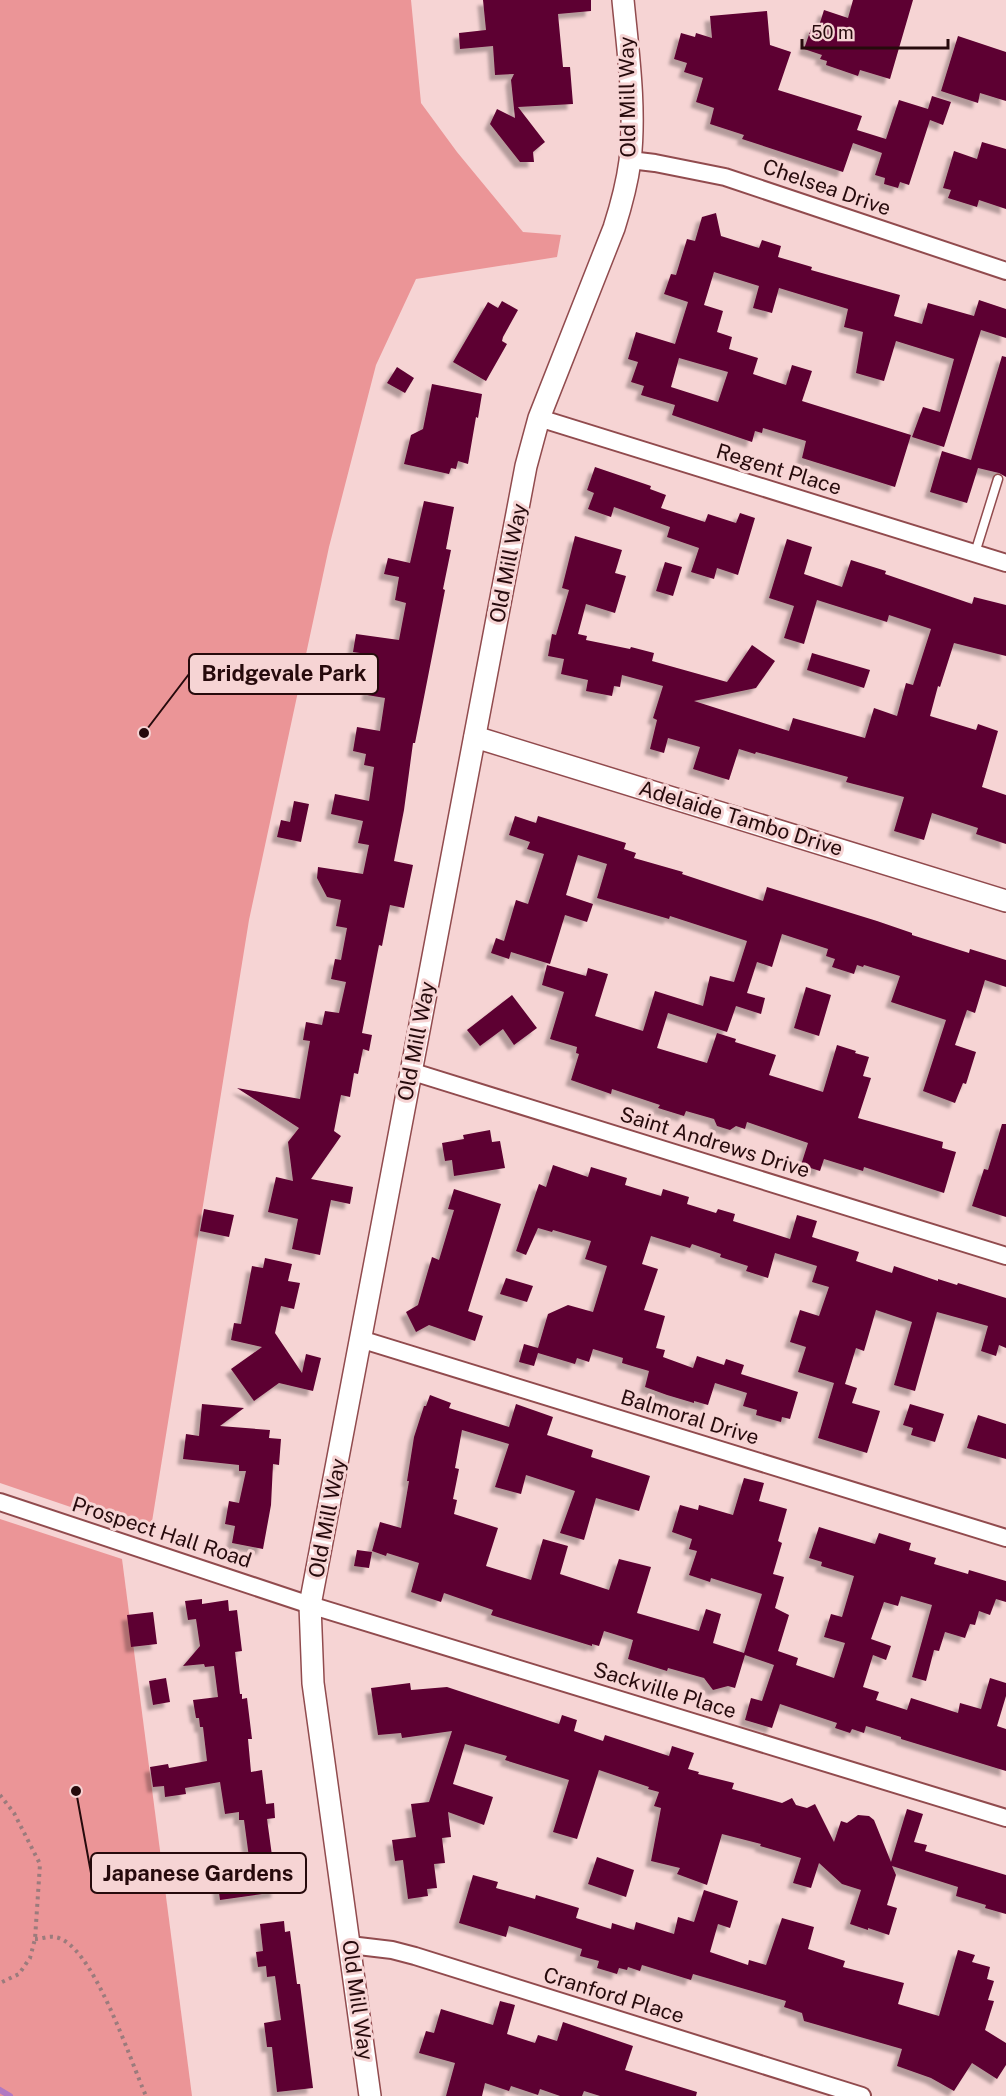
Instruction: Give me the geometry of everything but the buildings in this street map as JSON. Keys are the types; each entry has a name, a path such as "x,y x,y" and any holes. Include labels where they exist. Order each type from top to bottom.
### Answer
{"street":[{"name":"Old Mill Way","path":"370,2096 313,1683 310,1605 526,466 538,418 614,228 623,196 630,160 631,101 623,0"},
{"name":"Chelsea Drive","path":"630,160 655,162 725,177 1006,271"},
{"name":"Regent Place","path":"538,418 1006,563"},
{"name":"Adelaide Tambo Drive","path":"475,737 1006,901"},
{"name":"Saint Andrews Drive","path":"410,1071 1006,1256"},
{"name":"Balmoral Drive","path":"360,1339 1006,1538"},
{"name":"Prospect Hall Road","path":"0,1502 310,1605"},
{"name":"Sackville Place","path":"310,1605 1006,1818"},
{"name":"Cranford Place","path":"350,1945 392,1950 415,1956 862,2096"}],"lane":[{"path":"975,553 998,479"}],"path":[{"path":"0,1795 14,1814 40,1864 35,1939 30,1958 19,1974 0,1983"},
{"path":"35,1939 54,1936 69,1944 93,1974 111,2009 146,2096"}],"shaded area":[{"path":"0,0 411,0 421,103 457,152 523,232 561,235 557,257 416,279 376,365 329,547 249,920 150,1534 0,1483"},
{"path":"0,1519 122,1559 192,2096 0,2096"}],"waterway":[{"path":"0,2090 10,2096"}],"place":[{"name":"Bridgevale Park","path":"144,733"},
{"name":"Japanese Gardens","path":"76,1791"}]}
